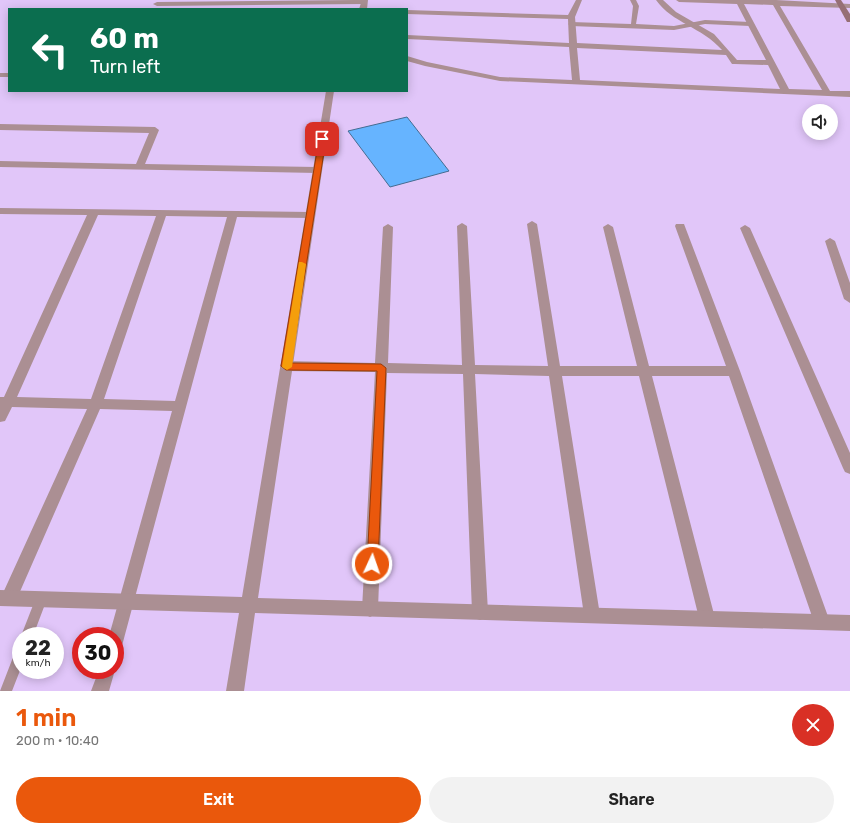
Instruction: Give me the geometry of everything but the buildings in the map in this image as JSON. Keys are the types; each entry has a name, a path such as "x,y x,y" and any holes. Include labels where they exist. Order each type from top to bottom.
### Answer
{"main road":[{"path":"840,3 850,20"}],"street":[{"path":"576,83 571,20 579,0"},
{"path":"659,0 672,14 694,25 721,44 734,62 771,63"},
{"path":"679,0 840,3 850,6"},
{"path":"739,2 786,92"},
{"path":"774,2 828,94"},
{"path":"157,4 364,4"},
{"path":"408,12 571,20"},
{"path":"408,37 728,53"},
{"path":"408,58 424,64 500,80 850,94"},
{"path":"234,691 249,605 330,92"},
{"path":"0,127 155,130 139,167"},
{"path":"0,164 317,170"},
{"path":"0,211 310,215"},
{"path":"0,417 4,402 94,212"},
{"path":"162,213 96,404 5,598 850,623"},
{"path":"120,627 233,214"},
{"path":"532,224 592,615"},
{"path":"462,226 480,612"},
{"path":"680,226 734,371 822,622"},
{"path":"370,609 388,227"},
{"path":"608,227 707,618"},
{"path":"746,228 850,468"},
{"path":"830,241 850,299"},
{"path":"286,366 554,371 734,371"},
{"path":"4,402 180,406"},
{"path":"100,691 103,679"}],"lane":[{"path":"633,0 636,6 633,26"},
{"path":"571,20 674,28 705,22 750,24"},
{"path":"30,627 41,600"},
{"path":"6,691 12,675"}],"slow traffic":[{"path":"287,367 302,264"}],"route":[{"path":"322,139 286,366 381,368 372,564"}]}
